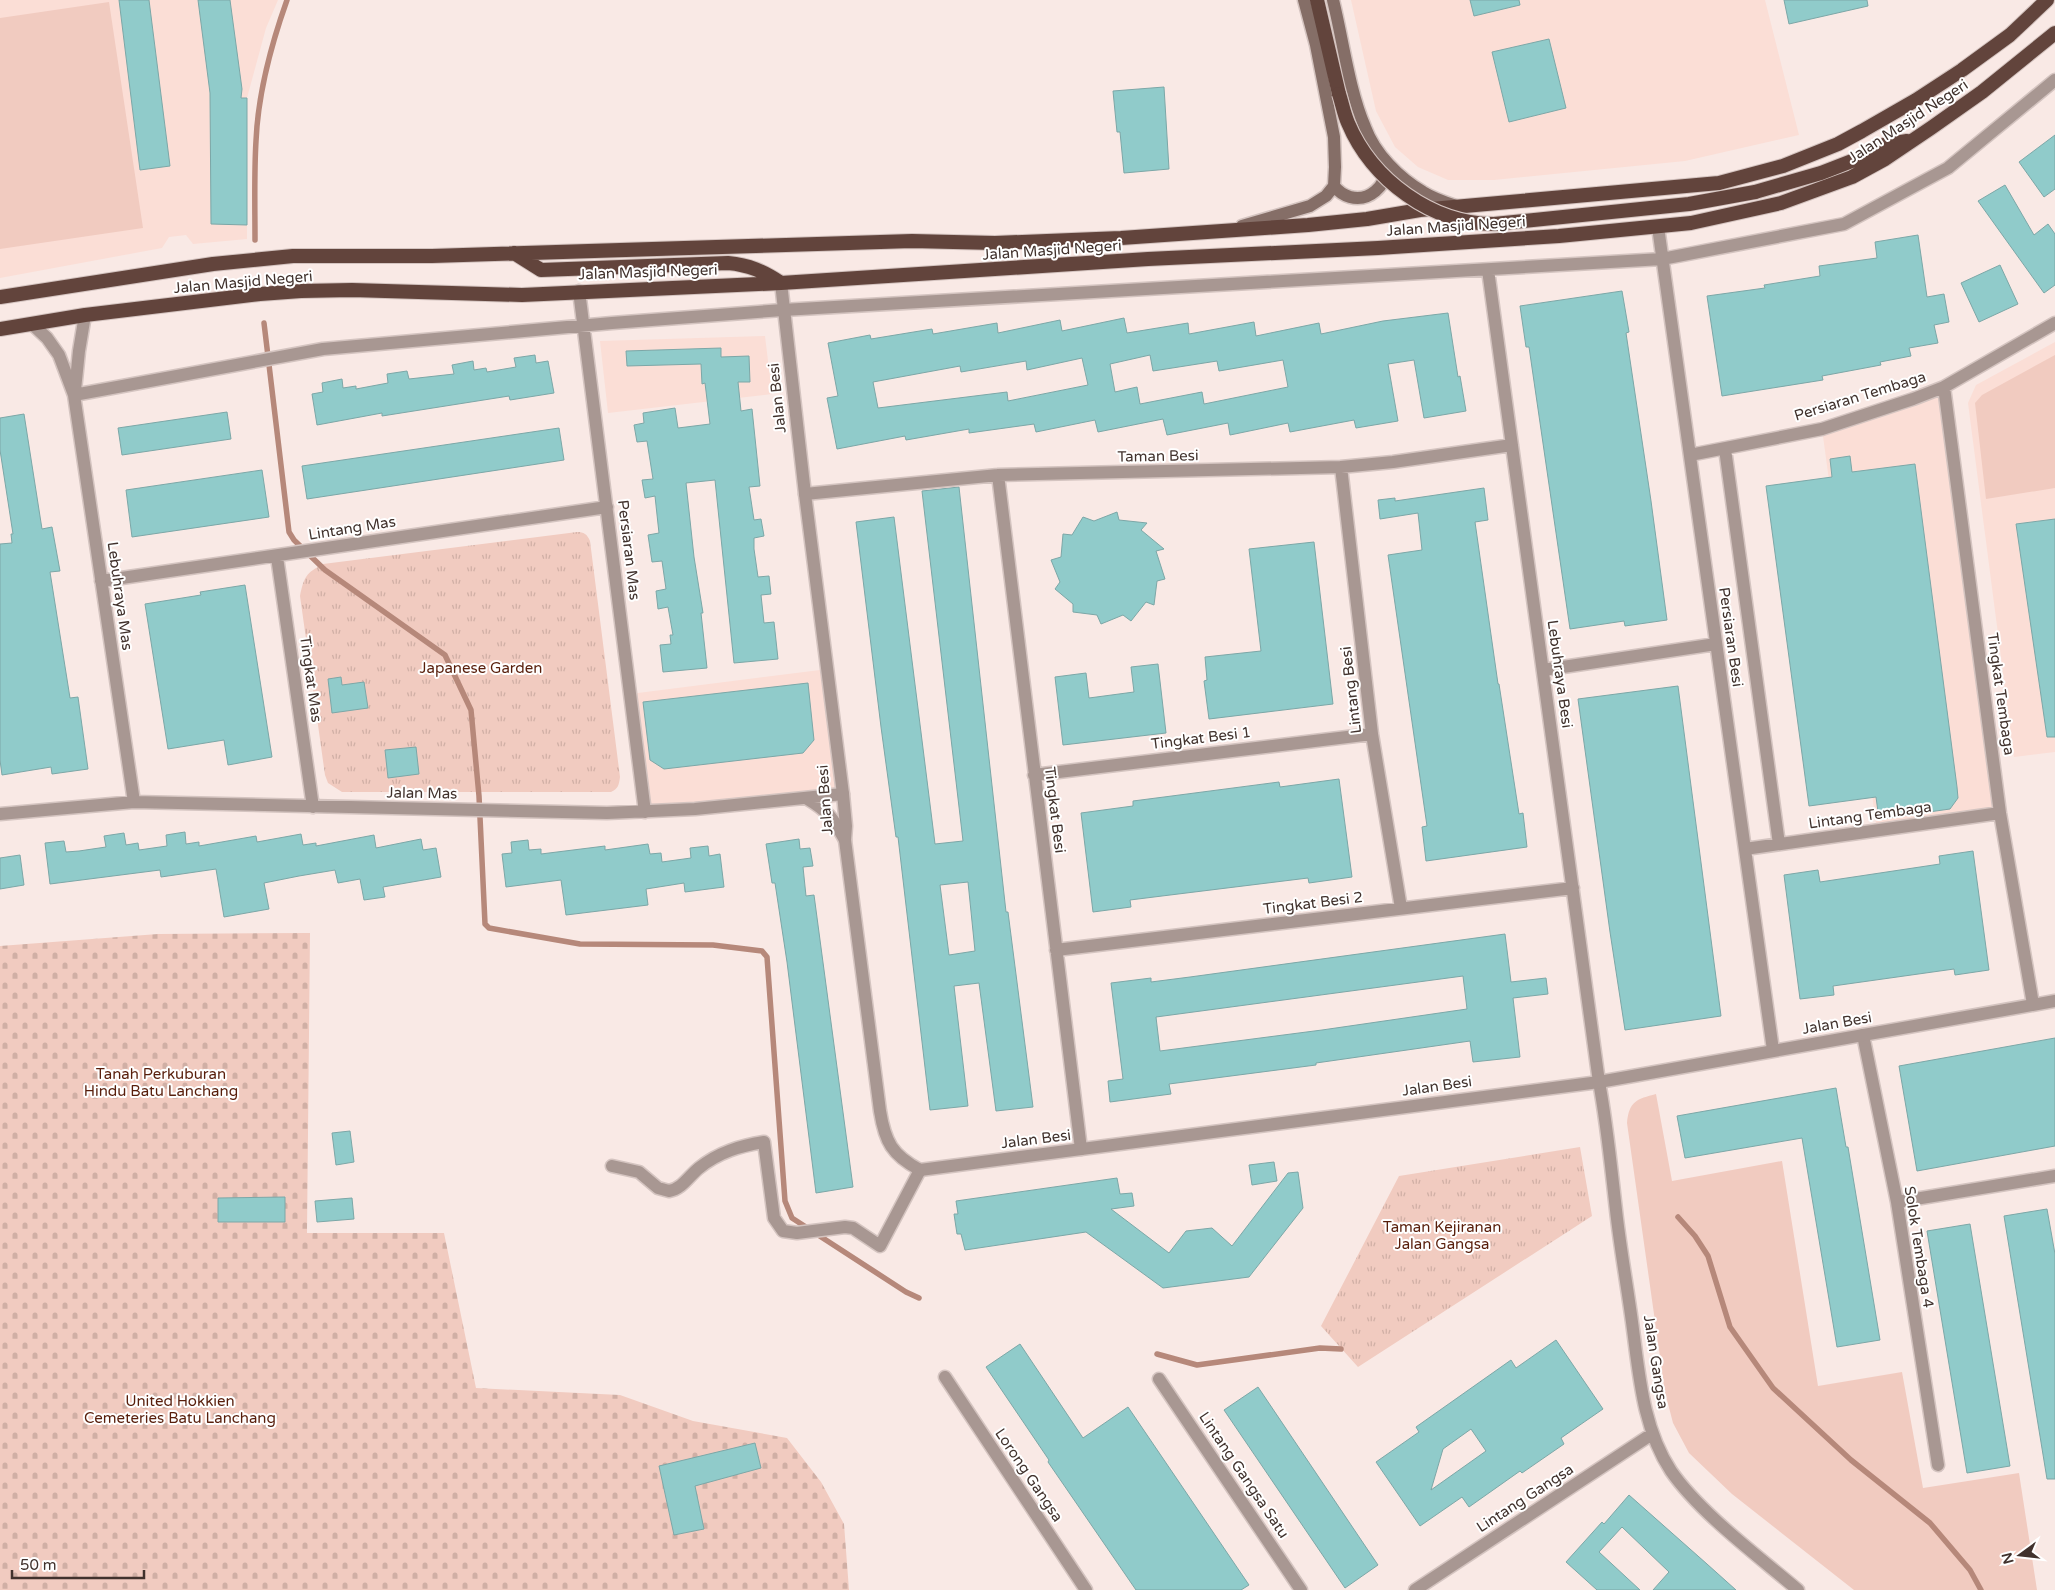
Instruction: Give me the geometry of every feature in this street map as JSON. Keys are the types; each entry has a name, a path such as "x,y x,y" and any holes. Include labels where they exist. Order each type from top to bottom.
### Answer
{"highway":[{"path":"1317,0 1339,94 1348,123 1371,160 1386,178 1422,206 1436,213 1480,224 1689,204 1755,192 1821,173 1857,159 1884,145 1913,140"},
{"name":"Jalan Masjid Negeri","path":"0,297 213,264 293,256 432,256 912,241 995,243 1120,238 1233,228 1348,221 1420,210 1720,183 1783,166 1838,144 1916,100 2010,34 2047,0"},
{"name":"Jalan Masjid Negeri","path":"0,329 85,315 260,294 301,291 352,290 522,295 781,283 1148,259 1378,248 1559,236 1691,223 1799,197 1852,177 1913,140 1982,92 2055,34"},
{"path":"514,253 541,270 728,263 762,270 781,283"}],"main road":[{"path":"1233,228 1310,206 1326,196 1334,186 1334,137 1316,46 1304,0"},
{"path":"1334,0 1355,97 1365,128 1375,147 1385,160 1412,185 1431,196 1459,207"},
{"path":"1334,186 1341,193 1350,197 1361,198 1370,195 1384,180 1385,160"}],"street":[{"path":"74,395 323,349 583,326 783,310 1662,259 1844,224 1948,168 2055,80"},
{"name":"Persiaran Besi","path":"1658,227 1773,1050"},
{"name":"Lebuhraya Besi","path":"1488,270 1599,1082"},
{"name":"Jalan Besi","path":"781,283 805,494 843,794 846,826 845,840 882,1125 885,1138 893,1151 903,1161 920,1170 1599,1082 2055,1001"},
{"name":"Persiaran Mas","path":"579,291 645,812"},
{"name":"Lebuhraya Mas","path":"74,395 85,315"},
{"name":"Persiaran Tembaga","path":"1690,455 1822,429 1894,406 1944,387 2055,322"},
{"name":"Lebuhraya Mas","path":"32,324 47,338 59,354 74,395 134,802"},
{"name":"Tingkat Tembaga","path":"1944,387 2000,813 2033,1004"},
{"name":"Taman Besi","path":"805,494 998,475 1340,467 1393,462 1512,445"},
{"path":"1726,448 1778,844"},
{"name":"Lintang Besi","path":"1340,467 1372,734 1400,908"},
{"name":"Tingkat Besi","path":"998,475 1081,1149"},
{"name":"Lintang Mas","path":"101,582 607,507"},
{"name":"Tingkat Mas","path":"277,557 313,807"},
{"path":"1543,670 1716,644"},
{"name":"Tingkat Besi 1","path":"1034,775 1372,734"},
{"name":"Jalan Mas","path":"0,814 134,802 496,811 645,812 695,809 843,794"},
{"path":"806,798 824,808 835,822 845,840"},
{"name":"Lintang Tembaga","path":"1745,849 2000,813"},
{"name":"Tingkat Besi 2","path":"1056,950 1573,888"},
{"name":"Solok Tembaga 4","path":"1863,1035 1897,1202 1938,1465"},
{"name":"Jalan Gangsa","path":"1599,1082 1607,1123 1616,1211 1643,1395 1652,1434 1671,1470 1693,1497 1798,1590"},
{"path":"612,1166 639,1172 658,1188 669,1192 680,1187 700,1167 726,1151 740,1146 764,1142 774,1218 783,1231 797,1233 845,1227 853,1228 880,1246 920,1170"},
{"path":"1897,1202 2055,1176"},
{"name":"Lorong Gangsa","path":"945,1377 1086,1590"},
{"name":"Lintang Gangsa Satu","path":"1159,1378 1301,1590"},
{"name":"Lintang Gangsa","path":"1416,1590 1652,1434"}],"shaded area":[{"path":"0,0 278,0 266,28 247,98 247,239 193,244 186,235 169,237 162,248 0,278"},
{"path":"1351,0 1765,0 1799,135 1685,161 1494,180 1448,180 1418,167 1395,147 1376,111"},
{"path":"765,336 772,394 608,413 600,341"},
{"path":"2055,342 2055,752 2014,757 1968,403 1976,385"},
{"path":"1944,387 2000,813 1877,831 1822,429"},
{"path":"828,669 843,794 645,812 630,694"}],"green space":[{"path":"109,2 143,228 0,249 0,18"},
{"path":"2055,355 2055,488 1986,499 1975,403 1982,395"},
{"name":"Japanese Garden","path":"577,532 585,534 590,541 620,777 617,788 611,792 342,792 328,783 325,775 300,596 303,584 309,573 323,564"},
{"name":"United Hokkien Cemeteries Batu Lanchang","path":"310,933 307,1233 444,1233 476,1388 620,1395 693,1421 787,1438 821,1482 844,1524 849,1590 0,1590 0,946 158,934"},
{"path":"1656,1094 1672,1181 1782,1161 1818,1386 1902,1372 1923,1488 2019,1473 2037,1590 1854,1590 1732,1494 1689,1453 1673,1423 1665,1392 1627,1123 1630,1110 1635,1102"},
{"name":"Taman Kejiranan Jalan Gangsa","path":"1580,1147 1592,1216 1358,1367 1321,1326 1399,1176"}],"building":[{"path":"119,0 149,0 170,166 140,170"},
{"path":"198,0 230,0 242,89 241,98 247,98 247,225 211,224 210,93"},
{"path":"1470,0 1519,0 1520,5 1474,16"},
{"path":"1784,0 1867,0 1868,6 1789,24"},
{"path":"1549,39 1566,108 1509,122 1492,52"},
{"path":"1164,87 1169,169 1124,173 1113,91"},
{"path":"2055,135 2055,189 2044,197 2019,162"},
{"path":"2005,185 2034,235 2048,224 2055,234 2055,285 2044,293 1978,201"},
{"path":"1918,235 1927,297 1944,294 1949,322 1934,325 1938,343 1909,348 1911,356 1880,362 1881,365 1822,376 1823,380 1722,396 1707,296 1765,288 1764,285 1820,276 1819,266 1877,258 1875,242"},
{"path":"2000,265 2018,304 1979,322 1961,283"},
{"path":"1622,291 1629,332 1626,333 1667,620 1625,626 1624,621 1570,629 1529,347 1526,347 1520,306"},
{"path":"1448,313 1458,377 1460,376 1466,411 1424,418 1414,360 1388,364 1398,421 1356,428 1354,420 1290,432 1288,423 1230,435 1228,423 1167,435 1163,419 1098,432 1095,420 1036,432 1034,424 969,433 969,429 906,440 905,436 837,449 827,398 838,396 828,343 870,335 871,339 932,329 933,334 997,323 998,333 1060,320 1062,331 1124,318 1127,333 1188,323 1189,334 1254,322 1256,336 1319,323 1321,334 1383,321","holes":["1150,355 1153,371 1217,361 1219,371 1283,360 1288,387 1204,404 1202,392 1140,404 1137,387 1115,392 1110,364","1082,358 1088,385 1008,401 1007,392 878,408 873,382 960,366 961,372 1026,361 1027,370"]},
{"path":"721,348 721,357 749,356 750,382 738,382 741,411 752,409 760,486 749,487 754,520 761,519 764,536 754,538 754,549 758,577 769,576 771,594 761,595 764,623 774,622 778,659 734,663 715,480 686,483 694,557 703,613 701,613 707,668 663,672 660,645 671,644 670,635 673,635 668,607 658,609 656,591 666,589 662,561 652,562 648,535 659,533 655,496 645,498 642,480 653,479 647,441 637,442 634,425 644,423 643,413 675,408 678,428 710,424 705,383 702,384 701,364 627,366 626,351"},
{"path":"535,355 536,363 548,361 554,393 510,400 509,396 382,416 382,413 317,425 312,394 323,392 322,383 342,379 343,388 356,386 356,389 388,383 387,374 407,371 409,379 454,374 452,365 473,361 474,370 486,368 487,372 516,367 514,358"},
{"path":"227,412 231,439 122,455 118,428"},
{"path":"24,414 42,529 52,527 60,571 50,572 70,698 78,697 88,769 52,774 51,767 2,775 0,760 0,544 12,543 11,534 13,534 0,450 0,418"},
{"path":"559,428 564,460 307,499 302,466"},
{"path":"1850,456 1852,472 1915,464 1957,787 1958,798 1950,809 1879,819 1876,797 1809,806 1766,486 1832,477 1830,459"},
{"path":"262,470 269,517 132,537 126,490"},
{"path":"959,487 1006,912 1008,912 1033,1107 996,1111 979,983 954,986 968,1106 930,1110 898,837 896,837 881,727 856,522 894,517 935,844 963,841 922,491","holes":["968,882 975,951 949,955 940,885"]},
{"path":"1484,488 1488,520 1475,522 1498,684 1519,814 1523,813 1527,847 1426,861 1422,827 1427,826 1388,555 1422,550 1418,513 1380,519 1378,500 1395,498 1395,501"},
{"path":"1117,512 1119,520 1147,523 1141,530 1164,549 1156,551 1165,579 1157,581 1154,605 1146,602 1131,621 1123,615 1101,624 1097,615 1073,612 1073,604 1055,589 1060,582 1051,560 1061,557 1063,534 1072,535 1083,517 1094,521"},
{"path":"2055,519 2055,737 2047,737 2016,524"},
{"path":"1314,542 1333,704 1209,719 1204,681 1207,680 1205,657 1261,651 1249,549"},
{"path":"245,585 272,757 228,765 224,740 168,749 145,604 201,595 200,592"},
{"path":"1158,664 1166,733 1063,745 1055,677 1086,673 1089,698 1134,692 1131,667"},
{"path":"341,677 342,685 364,682 368,708 332,713 328,679"},
{"path":"808,683 814,740 803,753 664,769 650,760 643,702"},
{"path":"1678,686 1721,1016 1625,1030 1578,699"},
{"path":"416,747 419,774 388,778 385,750"},
{"path":"1339,779 1352,877 1309,883 1308,878 1130,900 1131,907 1093,912 1081,813 1133,806 1133,801 1279,782 1280,787"},
{"path":"185,832 186,844 199,842 199,846 256,836 257,842 301,834 303,845 316,843 316,846 374,835 376,848 421,839 423,850 436,848 441,877 383,887 385,897 364,900 360,879 338,883 335,870 299,876 264,883 269,909 224,917 216,869 161,877 160,870 50,884 45,843 64,841 66,852 79,851 106,847 104,836 124,833 126,845 138,843 139,850 167,846 166,835"},
{"path":"799,839 800,849 810,848 813,866 803,867 806,896 814,895 853,1187 816,1193 787,962 775,883 772,883 766,844"},
{"path":"528,840 529,850 541,849 541,854 605,846 605,850 648,844 650,854 661,853 662,862 691,858 690,848 708,846 709,856 720,854 724,887 685,892 684,883 646,889 648,905 566,915 561,880 506,887 502,854 512,853 511,842"},
{"path":"1973,851 1989,970 1955,975 1954,969 1833,986 1834,995 1800,999 1784,875 1818,870 1820,882 1940,864 1939,856"},
{"path":"20,855 24,885 0,889 0,858"},
{"path":"1505,934 1511,982 1546,978 1548,994 1513,998 1520,1057 1473,1062 1470,1041 1316,1063 1316,1065 1169,1084 1171,1094 1110,1102 1108,1081 1123,1079 1111,983 1151,978 1151,982","holes":["1463,976 1467,1009 1160,1051 1156,1017"]},
{"path":"2055,1038 2055,1146 1917,1171 1899,1066"},
{"path":"1836,1088 1846,1147 1848,1147 1880,1340 1837,1347 1802,1138 1685,1158 1677,1116"},
{"path":"350,1131 354,1162 336,1165 332,1133"},
{"path":"1274,1162 1277,1181 1252,1185 1249,1165"},
{"path":"1298,1172 1303,1208 1249,1277 1163,1288 1086,1232 965,1250 961,1234 957,1234 954,1214 958,1214 956,1201 1117,1178 1120,1194 1132,1193 1134,1206 1111,1209 1169,1253 1186,1231 1212,1228 1232,1246 1288,1173"},
{"path":"285,1197 285,1222 218,1222 218,1198"},
{"path":"352,1198 354,1219 317,1222 315,1201"},
{"path":"2047,1209 2055,1254 2055,1479 2047,1479 2004,1216"},
{"path":"1970,1224 2010,1466 1967,1473 1927,1231"},
{"path":"1556,1340 1603,1409 1561,1438 1564,1444 1522,1473 1520,1471 1469,1507 1462,1497 1420,1526 1376,1462 1419,1432 1416,1427 1511,1360 1516,1368","holes":["1471,1429 1486,1451 1431,1490 1443,1449"]},
{"path":"1020,1344 1083,1438 1128,1407 1249,1585 1241,1590 1136,1590 1048,1462 1049,1460 986,1367"},
{"path":"1258,1387 1378,1565 1345,1588 1224,1410"},
{"path":"755,1443 761,1468 695,1486 704,1529 674,1535 659,1466"},
{"path":"1629,1495 1736,1590 1653,1590 1669,1572 1622,1527 1599,1552 1640,1590 1597,1590 1566,1562 1602,1522 1604,1524"}],"waterway":[{"path":"255,240 255,153 259,105 271,52 287,0"},
{"path":"264,323 289,532 294,540 325,570 445,655 471,710 479,796 485,924 489,928 580,944 713,945 762,951 767,957 785,1201 792,1218 906,1292 919,1298"},
{"path":"1678,1217 1695,1236 1708,1256 1730,1327 1773,1388 1851,1460 1930,1523 1970,1570 1981,1590"},
{"path":"1157,1354 1197,1365 1320,1348 1341,1349"}],"park label":[{"name":"Tanah Perkuburan Hindu Batu Lanchang","path":"161,1082"}]}
